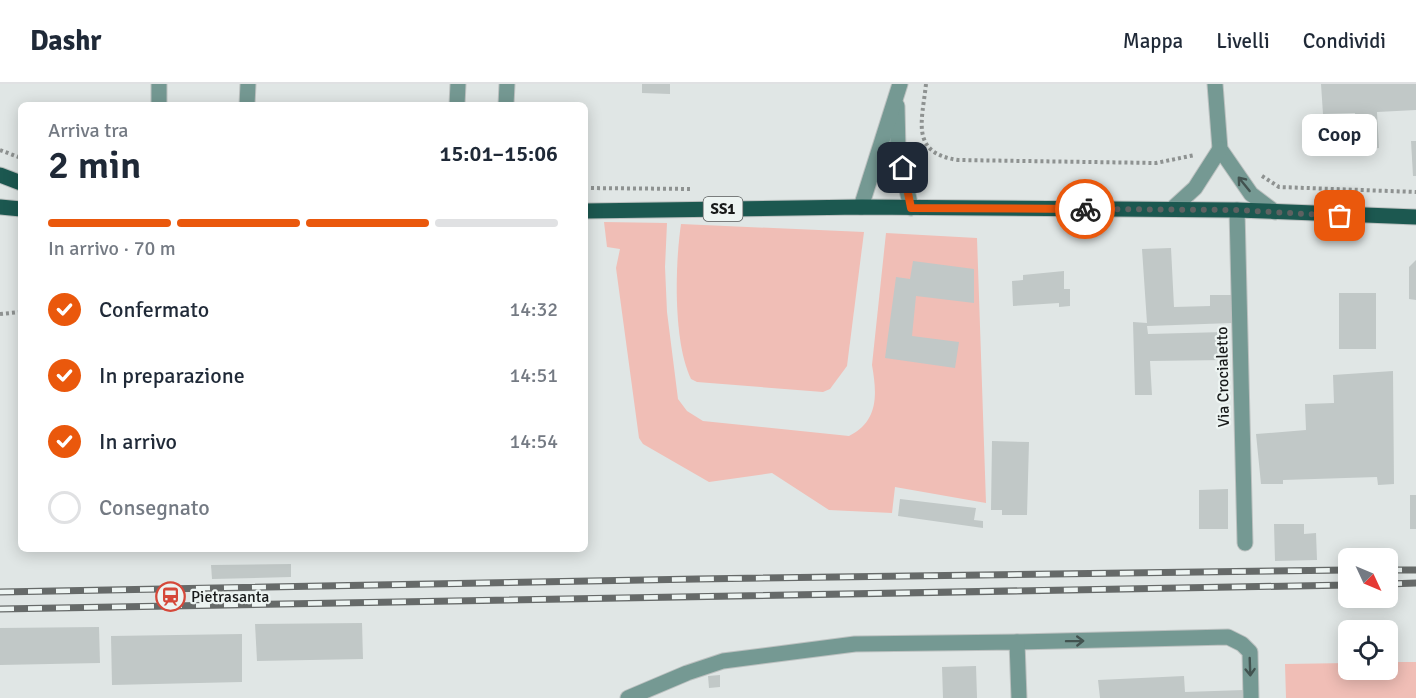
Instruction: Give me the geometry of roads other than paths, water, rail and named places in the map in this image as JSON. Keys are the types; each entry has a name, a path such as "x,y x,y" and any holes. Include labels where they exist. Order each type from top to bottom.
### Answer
{"main road":[{"path":"0,175 18,182"},
{"path":"0,207 18,209"},
{"name":"SS1","path":"588,211 861,207 1172,209 1416,217"}],"street":[{"path":"159,84 159,102"},
{"path":"247,102 248,84"},
{"path":"457,102 458,84"},
{"path":"506,102 507,84"},
{"path":"861,207 879,156 883,135 897,100 900,84"},
{"path":"1215,84 1220,149 1251,194 1275,212"},
{"path":"897,100 898,150 911,208"},
{"path":"1172,209 1195,188 1220,149"},
{"name":"Via Crocialetto","path":"1237,210 1245,543"},
{"path":"628,698 687,673 723,662 855,644 1228,637 1242,644 1250,652 1251,698"},
{"path":"1017,642 1019,698"}],"railway":[{"path":"0,592 1338,570"},
{"path":"1398,570 1416,570"},
{"path":"1398,584 1416,583"},
{"path":"0,609 1338,585"}],"place":[{"name":"Coop","path":"1340,216"},
{"name":"Pietrasanta","path":"170,597"}]}
